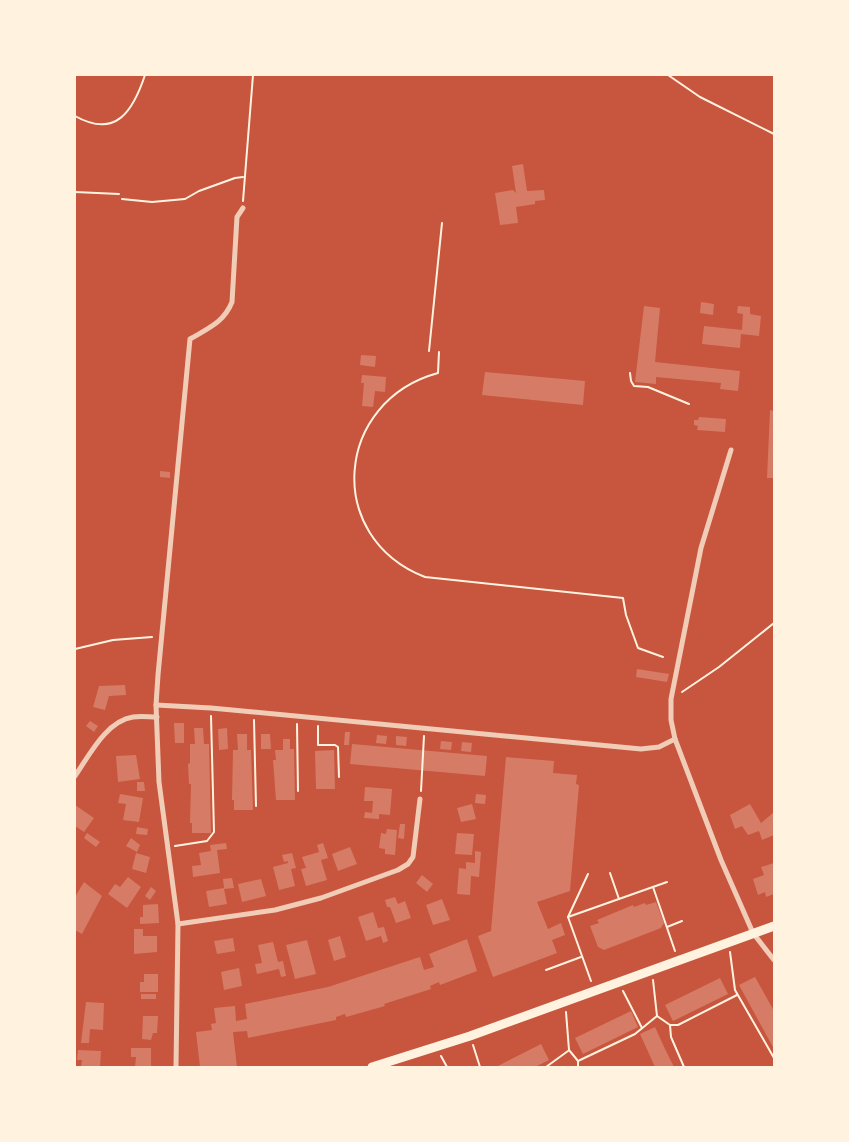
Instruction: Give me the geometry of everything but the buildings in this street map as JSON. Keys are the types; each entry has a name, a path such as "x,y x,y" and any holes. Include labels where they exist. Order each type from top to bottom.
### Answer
{"main road":[{"path":"372,1067 470,1036 774,926"}],"street":[{"path":"176,1067 178,924 169,847 158,782 156,705 190,339 220,322 227,314 232,302 237,217 243,208"},
{"path":"731,450 701,548 671,699 671,720 675,739 721,860 753,933 774,960"},
{"path":"156,705 211,708 641,749 659,747 675,739"},
{"path":"75,776 101,739 116,725 133,717 157,717"},
{"path":"178,924 275,910 321,898 398,870 408,864 413,857 420,798"}],"path":[{"path":"75,116 91,125 110,124 127,115 137,100 145,75"},
{"path":"243,208 253,75"},
{"path":"668,75 700,97 774,134"},
{"path":"122,200 152,202 186,198 217,184 244,177"},
{"path":"75,192 119,194"},
{"path":"429,351 442,223"},
{"path":"439,352 438,373 420,378 399,390 382,406 370,424 359,447 353,473 354,498 370,537 387,556 406,570 426,577 623,598 626,616 638,648 663,657"},
{"path":"630,373 634,386 648,387 689,404"},
{"path":"671,699 719,667 774,623"},
{"path":"75,649 114,640 142,639 162,635"},
{"path":"169,847 207,840 214,832 211,708"},
{"path":"254,712 256,806"},
{"path":"296,716 298,791"},
{"path":"318,718 318,745 335,745 338,747 338,778"},
{"path":"420,798 424,729"},
{"path":"610,873 619,900"},
{"path":"588,874 568,917 588,972"},
{"path":"568,917 667,882"},
{"path":"653,887 678,960"},
{"path":"667,927 682,921"},
{"path":"726,943 732,960 737,995 774,1058"},
{"path":"546,970 582,956"},
{"path":"650,970 655,984 657,1016"},
{"path":"619,982 642,1028"},
{"path":"657,1016 670,1025 678,1025 737,995"},
{"path":"714,1001 717,1006"},
{"path":"562,1002 567,1017 569,1050 578,1062 578,1067"},
{"path":"687,1014 690,1020"},
{"path":"578,1062 642,1028 657,1016"},
{"path":"670,1025 671,1037 684,1067"},
{"path":"470,1036 480,1067"},
{"path":"437,1047 447,1067"},
{"path":"546,1067 569,1050"}]}
